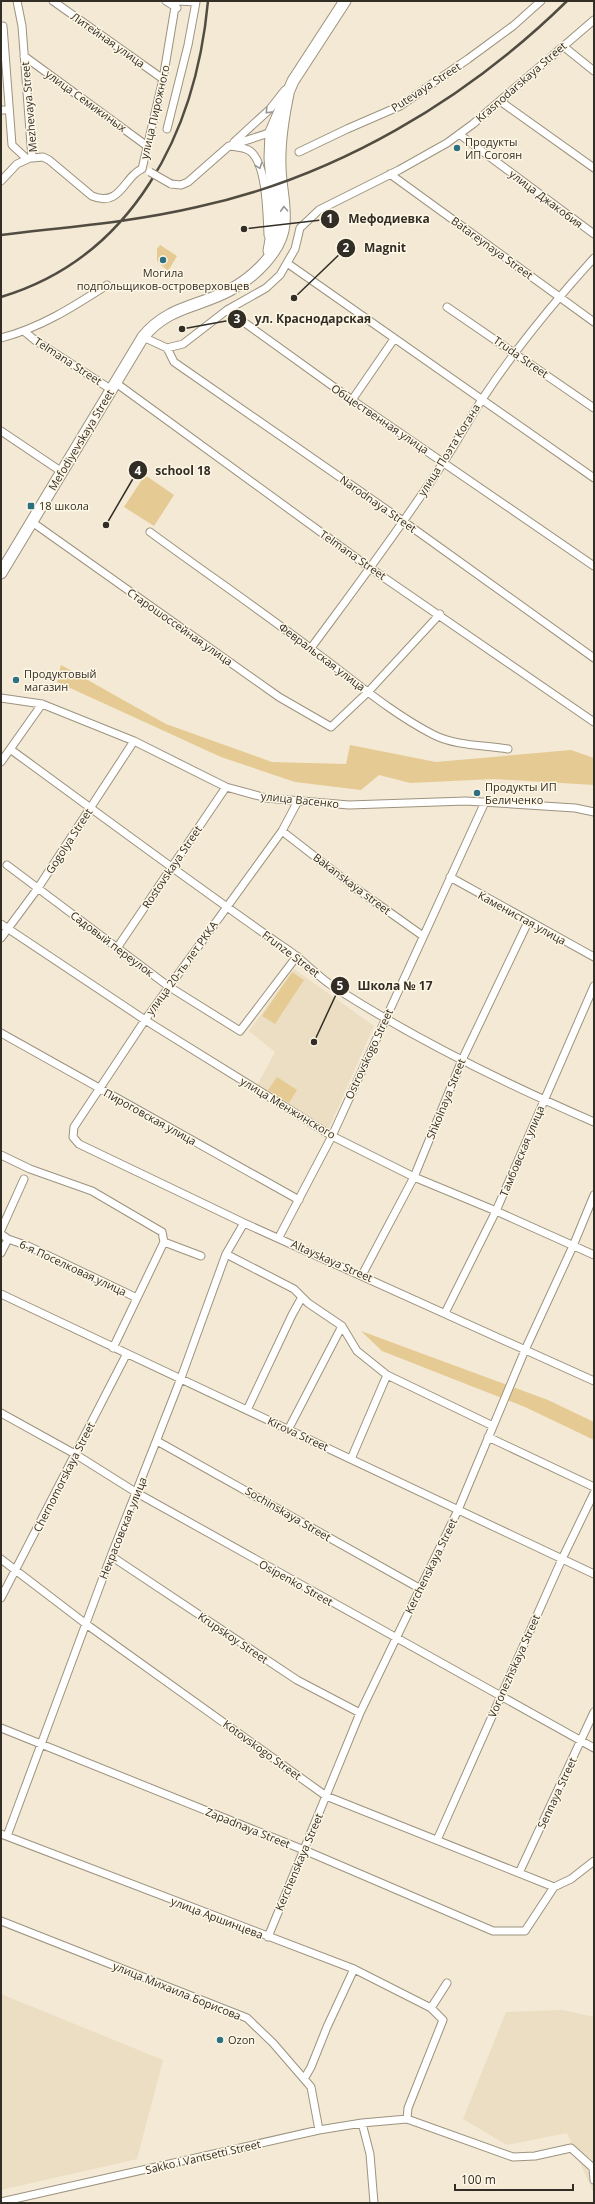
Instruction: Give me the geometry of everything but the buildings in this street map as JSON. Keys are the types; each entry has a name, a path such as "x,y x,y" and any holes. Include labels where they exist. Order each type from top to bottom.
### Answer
{"main road":[{"path":"268,258 275,216 270,158 276,131 293,81 345,1"},
{"name":"Mefodiyevskaya Street","path":"1,573 143,337 153,326 170,315 194,303 229,291 248,279 268,258"}],"street":[{"name":"Mezhevaya Street","path":"17,1 22,26 29,158 43,157 49,160 92,196 99,198"},
{"name":"Литейная улица","path":"53,1 163,79"},
{"path":"166,1 177,3 196,2 188,45 167,130"},
{"name":"Putevaya Street","path":"299,152 400,106 513,26 542,1"},
{"name":"улица Пирожного","path":"99,198 113,196 122,191 135,172 142,169 163,79 177,3"},
{"name":"Krasnodarskaya Street","path":"167,348 183,344 227,310 266,288 280,274 295,249 300,228 319,210 390,174 459,134 500,101 594,20"},
{"path":"1,181 17,164 29,158 12,145 4,78 3,26"},
{"path":"563,46 594,71"},
{"name":"улица Семикиных","path":"24,56 147,146"},
{"path":"142,169 171,184 181,185 188,182 270,109 293,81"},
{"path":"500,101 594,168"},
{"path":"1,110 9,110"},
{"path":"229,146 276,131"},
{"name":"улица Джакобия","path":"459,134 594,234"},
{"path":"229,146 244,148 251,152 258,161 263,179 267,210 268,258"},
{"name":"Batareynaya Street","path":"390,174 594,322"},
{"name":"улица Поэта Когана","path":"311,648 370,568 444,462 482,399 514,352 559,297 594,258"},
{"path":"287,263 594,478"},
{"path":"1,338 25,332 57,316 107,285"},
{"name":"Truda Street","path":"447,307 594,408"},
{"name":"Общественная улица","path":"227,310 352,400 594,566"},
{"name":"Telmana Street","path":"25,332 36,341 114,386 370,568 440,614 594,722"},
{"path":"143,337 167,348"},
{"path":"352,400 394,339"},
{"name":"Narodnaya Street","path":"167,348 174,362 403,521 594,658"},
{"path":"1,431 62,472"},
{"name":"Старошоссейная улица","path":"32,522 279,697 331,727 368,692"},
{"name":"Февральская улица","path":"150,532 311,648 368,692 435,735 451,741 508,749"},
{"path":"368,692 440,614"},
{"name":"улица Васенко","path":"1,698 42,704 134,741 226,787 266,798 350,805 485,802 575,808 594,812"},
{"path":"1,762 42,704"},
{"name":"Gogolya Street","path":"1,938 38,888 134,741"},
{"name":"Frunze Street","path":"10,749 226,907 297,956 332,986 462,1060 544,1100 594,1122"},
{"name":"Rostovskaya Street","path":"117,948 226,787"},
{"name":"улица 20-ть лет РККА","path":"72,1137 74,1127 145,1020 168,986 282,831 298,801"},
{"name":"Ostrovskogo Street","path":"279,1238 332,1136 485,802"},
{"name":"Bakanskaya street","path":"282,831 354,887 423,936"},
{"name":"Садовый переулок","path":"7,865 168,986 240,1031 297,956"},
{"name":"Каменистая улица","path":"450,878 594,957"},
{"name":"Shkolnaya Street","path":"362,1275 414,1178 462,1060 528,922"},
{"name":"улица Менжинского","path":"1,924 145,1020 332,1136 414,1178 496,1211 594,1255"},
{"name":"Тамбовская улица","path":"445,1313 496,1211 594,986"},
{"name":"Пироговская улица","path":"1,1033 299,1200"},
{"name":"Altayskaya Street","path":"72,1137 79,1144 244,1223 594,1381"},
{"path":"1,1156 30,1169 92,1191 162,1232 164,1242 113,1348"},
{"path":"1,1230 24,1178"},
{"name":"Kerchenskaya Street","path":"268,1937 360,1713 397,1639 419,1588 458,1510 525,1350 574,1246 594,1195"},
{"name":"Некрасовская улица","path":"4,1835 41,1746 111,1556 181,1378 226,1254 244,1223"},
{"name":"6-я Поселковая улица","path":"1,1234 8,1239 28,1246 137,1298"},
{"path":"1,1253 8,1239"},
{"path":"164,1242 199,1255"},
{"path":"226,1254 294,1289 302,1297 342,1326 357,1351 387,1375 493,1426"},
{"name":"Kirova Street","path":"1,1294 126,1355 181,1378 594,1574"},
{"path":"247,1410 302,1297"},
{"path":"288,1430 333,1340 342,1326"},
{"name":"Chernomorskaya Street","path":"1,1598 126,1355"},
{"path":"351,1460 387,1375"},
{"name":"Osipenko Street","path":"1,1413 75,1454 137,1493 594,1748"},
{"path":"488,1437 594,1487"},
{"name":"Sochinskaya Street","path":"157,1441 419,1588"},
{"name":"Voronezhskaya Street","path":"437,1840 562,1559 594,1493"},
{"name":"Krupskoy Street","path":"111,1556 297,1680 360,1713"},
{"name":"Kotovskogo Street","path":"1,1558 86,1624 326,1796 554,1887"},
{"name":"Sennaya Street","path":"519,1873 594,1712"},
{"name":"Zapadnaya Street","path":"1,1728 41,1746 304,1850 493,1931 525,1931 554,1887"},
{"name":"улица Аршинцева","path":"4,1835 354,1969 431,2008"},
{"path":"554,1887 571,1878 594,1861"},
{"name":"улица Михаила Борисова","path":"1,1920 246,2018 273,2043 311,2087 319,2130"},
{"path":"304,2079 311,2067 327,2027 354,1969"},
{"path":"407,2119 408,2108 443,2020 431,2008 448,1983"},
{"name":"Sakko i Vantsetti Street","path":"1,2202 319,2130 362,2123 407,2119 514,2157 535,2156 571,2148 592,2168 594,2180"},
{"path":"362,2123 370,2154 374,2203"}],"shaded area":[{"path":"160,245 177,256 168,271 157,261 157,249"},
{"path":"145,475 174,495 154,526 124,507"},
{"path":"61,665 166,724 272,762 346,764 350,745 436,762 571,750 594,758 594,785 494,779 410,783 379,775 361,790 295,782 221,757 57,682"},
{"path":"294,969 374,1026 328,1130 257,1086 275,1052 249,1031"},
{"path":"292,972 304,980 275,1024 262,1016"},
{"path":"277,1077 297,1090 289,1103 268,1090"},
{"path":"361,1331 548,1400 594,1422 594,1440 525,1407 382,1351"},
{"path":"1,1994 163,2060 137,2159 1,2190"},
{"path":"562,2010 594,2017 594,2194 567,2133 507,2145 463,2119 506,2012"}],"railway":[{"path":"1,297 48,278 88,252 122,220 150,183 172,141 189,96 201,49 208,1"},
{"path":"1,235 149,217 249,194 299,176 349,155 396,130 442,102 486,71 528,37 567,1"}],"place":[{"name":"Продукты ИП Согоян","path":"457,148"},
{"name":"Мефодиевка","path":"244,229"},
{"name":"Могила подпольщиков-островерховцев","path":"163,260"},
{"name":"Magnit","path":"294,298"},
{"name":"ул. Краснодарская","path":"182,329"},
{"name":"18 школа","path":"31,506"},
{"name":"school 18","path":"106,525"},
{"name":"Продуктовый магазин","path":"16,680"},
{"name":"Продукты ИП Беличенко","path":"477,793"},
{"name":"Школа № 17","path":"314,1042"},
{"name":"Ozon","path":"220,2040"}]}
